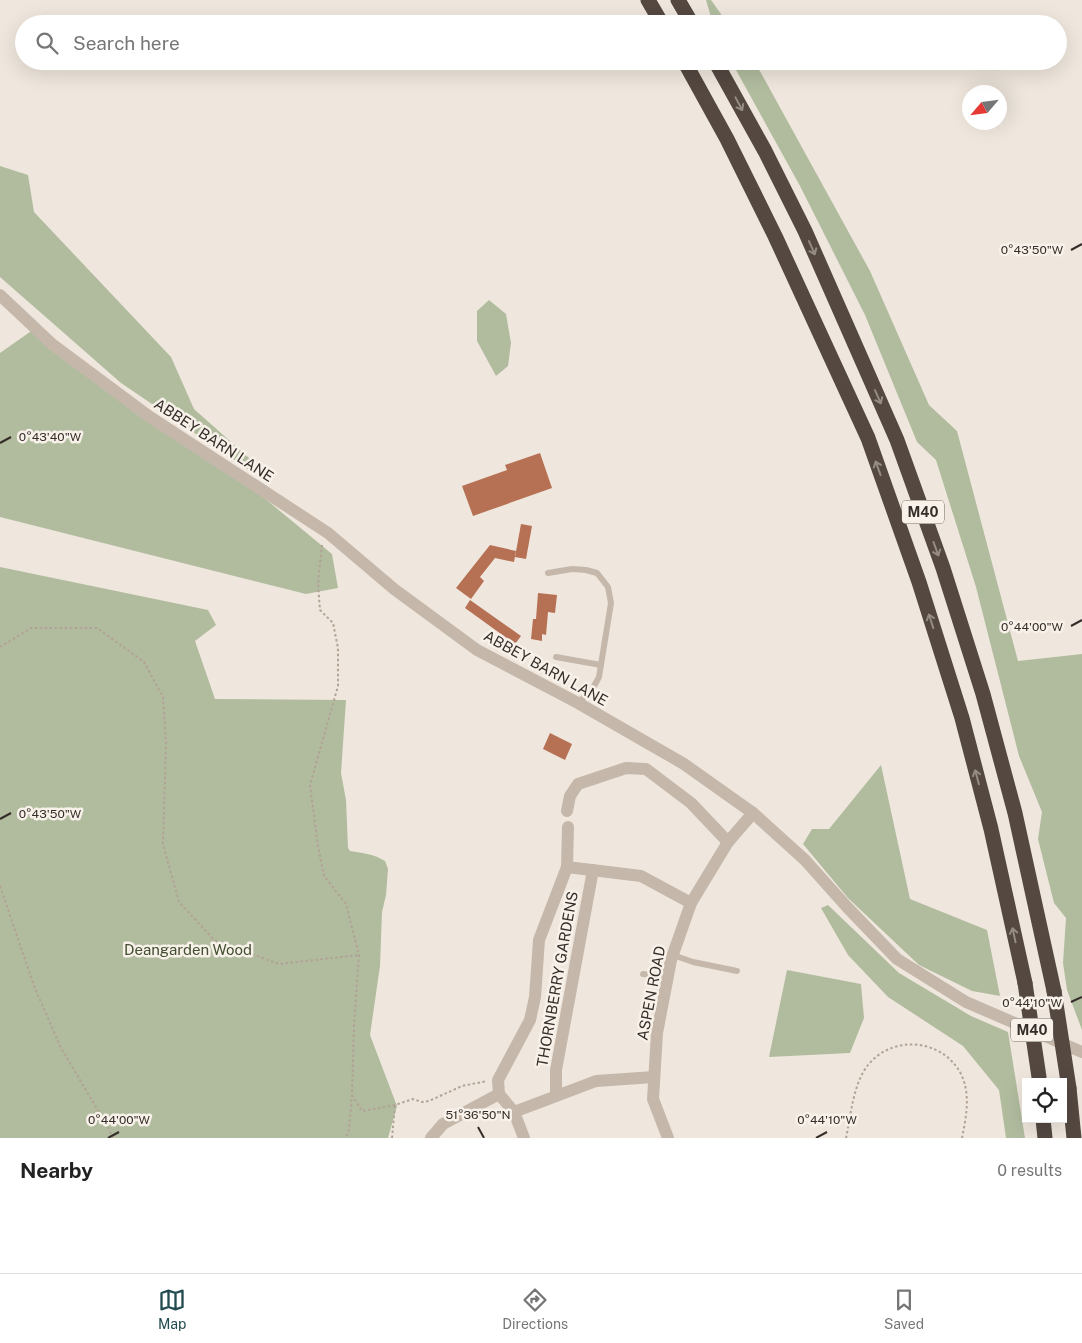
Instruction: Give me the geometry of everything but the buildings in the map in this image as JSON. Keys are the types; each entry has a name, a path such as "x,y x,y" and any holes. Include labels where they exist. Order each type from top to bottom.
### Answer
{"highway":[{"path":"648,0 657,15"},
{"path":"678,0 687,15"},
{"name":"M40","path":"689,70 727,139 775,236 868,438 919,582 962,718 991,828 1025,983 1039,1078"},
{"name":"M40","path":"720,70 765,152 805,231 897,440 943,568 984,694 1015,813 1054,991 1074,1138"},
{"path":"1044,1123 1046,1138"}],"street":[{"name":"ABBEY BARN LANE","path":"0,295 52,344 150,418 328,533 394,589 477,650 578,703 684,764 753,812 805,860 847,908 897,959 966,1002 1082,1052"},
{"path":"567,811 570,796 578,784 626,768 646,769 691,803 728,842"},
{"name":"ASPEN ROAD","path":"668,1138 653,1099 657,1033 673,955 692,903 728,842 753,812"},
{"path":"524,1138 514,1112 499,1094 498,1080 530,1020 535,997 538,940 567,867 568,827"},
{"path":"567,867 641,876 692,903"},
{"name":"THORNBERRY GARDENS","path":"556,1095 556,1070 593,870"},
{"path":"514,1112 596,1081 654,1077"},
{"path":"431,1138 443,1124 499,1094"}],"lane":[{"path":"548,573 572,569 586,570 597,573 608,587 611,603 599,677 593,688 578,703"},
{"path":"556,657 601,665"},
{"path":"673,955 693,962 737,971"},
{"path":"643,974 668,977"}],"path":[{"path":"328,533 322,544 318,584 320,610 333,623 338,648 338,686 310,785 324,876 346,904 359,955 352,1095 349,1130 346,1138"},
{"path":"0,647 31,628 97,628 144,662 163,697 166,742 163,844 179,902 214,940 279,964 359,955"},
{"path":"0,886 34,986 62,1048 113,1138"},
{"path":"846,1138 855,1096 860,1080 868,1066 885,1052 898,1046 913,1044 937,1049 950,1059 961,1075 966,1091 967,1110 962,1138"},
{"path":"352,1095 362,1111 395,1105 413,1099 422,1102 429,1101 462,1086 498,1080"},
{"path":"392,1138 395,1105"}],"green space":[{"path":"706,0 711,0 722,15 710,15"},
{"path":"736,70 759,70 761,73 870,271 929,405 957,431 1018,661 1082,654 1082,1030 1067,990 1063,963 1066,918 1054,903 1038,839 1042,812 1019,756 976,587 936,460 917,442 865,315 800,186"},
{"path":"0,166 28,175 34,212 171,357 194,409 268,475 252,472 121,383 0,277"},
{"path":"489,300 506,314 511,343 508,366 496,376 477,341 477,311"},
{"path":"37,327 234,473 332,554 338,588 306,594 0,517 0,353"},
{"name":"Deangarden Wood","path":"0,567 208,610 216,625 195,641 215,699 346,700 341,773 346,800 348,848 350,851 368,854 385,861 388,869 386,895 382,912 380,966 370,1035 397,1106 388,1138 0,1138"},
{"path":"881,765 910,899 987,930 1000,996 972,991 919,965 848,898 803,844 812,829 829,829"},
{"path":"828,905 899,973 971,1016 1008,1032 1025,1138 1006,1138 999,1090 963,1046 888,997 848,955 821,908"},
{"path":"787,970 861,984 864,1018 850,1053 769,1057"}]}
